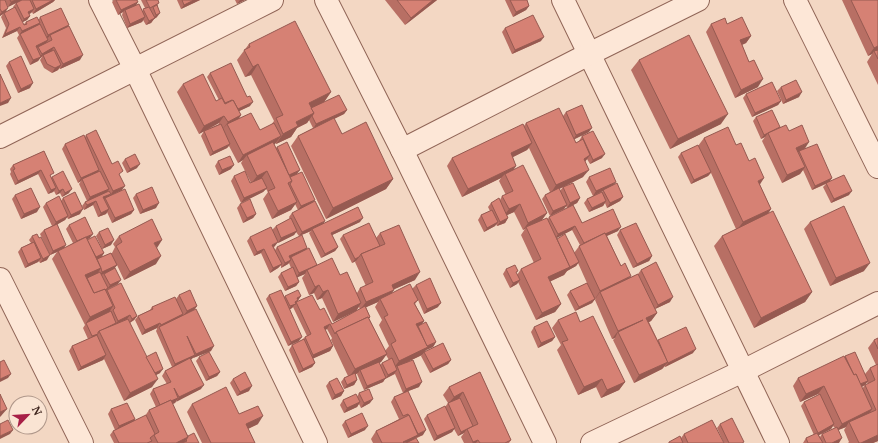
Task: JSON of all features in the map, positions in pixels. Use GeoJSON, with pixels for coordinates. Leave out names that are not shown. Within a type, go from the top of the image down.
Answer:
{"type":"FeatureCollection","features":[{"type":"Feature","properties":{"kind":"street"},"geometry":{"type":"LineString","coordinates":[[100,0],[135,69],[316,443]]}},
{"type":"Feature","properties":{"kind":"street"},"geometry":{"type":"LineString","coordinates":[[0,137],[272,0]]}},
{"type":"Feature","properties":{"kind":"street"},"geometry":{"type":"LineString","coordinates":[[326,0],[402,150],[545,443]]}},
{"type":"Feature","properties":{"kind":"street"},"geometry":{"type":"LineString","coordinates":[[563,0],[778,443]]}},
{"type":"Feature","properties":{"kind":"street"},"geometry":{"type":"LineString","coordinates":[[402,150],[698,0]]}},
{"type":"Feature","properties":{"kind":"street"},"geometry":{"type":"LineString","coordinates":[[795,0],[878,167]]}},
{"type":"Feature","properties":{"kind":"street"},"geometry":{"type":"LineString","coordinates":[[0,279],[82,443]]}},
{"type":"Feature","properties":{"kind":"street"},"geometry":{"type":"LineString","coordinates":[[592,443],[743,371],[878,303]]}},
{"type":"Feature","properties":{"kind":"building"},"geometry":{"type":"Polygon","coordinates":[[[0,0],[5,0],[8,8],[2,12],[0,9],[0,0]]]}},
{"type":"Feature","properties":{"kind":"building"},"geometry":{"type":"Polygon","coordinates":[[[22,0],[30,0],[34,9],[28,12],[30,16],[24,19],[16,3],[22,0]]]}},
{"type":"Feature","properties":{"kind":"building"},"geometry":{"type":"Polygon","coordinates":[[[32,0],[53,0],[36,9],[32,0]]]}},
{"type":"Feature","properties":{"kind":"building"},"geometry":{"type":"Polygon","coordinates":[[[116,0],[137,0],[138,2],[121,10],[116,0]]]}},
{"type":"Feature","properties":{"kind":"building"},"geometry":{"type":"Polygon","coordinates":[[[146,0],[158,0],[159,3],[150,8],[146,0]]]}},
{"type":"Feature","properties":{"kind":"building"},"geometry":{"type":"Polygon","coordinates":[[[182,0],[194,0],[184,5],[182,0]]]}},
{"type":"Feature","properties":{"kind":"building"},"geometry":{"type":"Polygon","coordinates":[[[397,0],[433,0],[411,18],[397,0]]]}},
{"type":"Feature","properties":{"kind":"building"},"geometry":{"type":"Polygon","coordinates":[[[510,0],[527,0],[529,6],[516,12],[510,0]]]}},
{"type":"Feature","properties":{"kind":"building"},"geometry":{"type":"Polygon","coordinates":[[[851,0],[878,0],[878,46],[874,48],[851,0]]]}},
{"type":"Feature","properties":{"kind":"building"},"geometry":{"type":"Polygon","coordinates":[[[139,4],[145,17],[130,24],[125,10],[139,4]]]}},
{"type":"Feature","properties":{"kind":"building"},"geometry":{"type":"Polygon","coordinates":[[[157,5],[160,13],[156,15],[153,7],[157,5]]]}},
{"type":"Feature","properties":{"kind":"building"},"geometry":{"type":"Polygon","coordinates":[[[15,7],[24,25],[27,24],[26,22],[37,17],[40,23],[22,31],[20,27],[5,34],[9,24],[4,13],[15,7]]]}},
{"type":"Feature","properties":{"kind":"building"},"geometry":{"type":"Polygon","coordinates":[[[149,7],[155,18],[149,21],[143,9],[149,7]]]}},
{"type":"Feature","properties":{"kind":"building"},"geometry":{"type":"Polygon","coordinates":[[[61,8],[69,25],[48,35],[40,17],[61,8]]]}},
{"type":"Feature","properties":{"kind":"building"},"geometry":{"type":"Polygon","coordinates":[[[533,15],[544,37],[515,50],[505,28],[533,15]]]}},
{"type":"Feature","properties":{"kind":"building"},"geometry":{"type":"Polygon","coordinates":[[[742,17],[751,36],[740,40],[749,62],[754,60],[763,79],[741,90],[711,24],[725,18],[727,24],[742,17]]]}},
{"type":"Feature","properties":{"kind":"building"},"geometry":{"type":"Polygon","coordinates":[[[295,21],[331,92],[309,103],[314,113],[296,122],[298,126],[283,134],[276,118],[283,115],[258,64],[253,67],[244,50],[250,47],[249,44],[295,21]]]}},
{"type":"Feature","properties":{"kind":"building"},"geometry":{"type":"Polygon","coordinates":[[[40,24],[48,40],[36,46],[41,57],[33,60],[20,34],[40,24]]]}},
{"type":"Feature","properties":{"kind":"building"},"geometry":{"type":"Polygon","coordinates":[[[69,26],[83,55],[63,64],[54,47],[42,54],[38,47],[52,40],[50,35],[69,26]]]}},
{"type":"Feature","properties":{"kind":"building"},"geometry":{"type":"Polygon","coordinates":[[[689,35],[728,114],[678,139],[639,60],[689,35]]]}},
{"type":"Feature","properties":{"kind":"building"},"geometry":{"type":"Polygon","coordinates":[[[54,50],[61,65],[55,68],[47,64],[43,55],[54,50]]]}},
{"type":"Feature","properties":{"kind":"building"},"geometry":{"type":"Polygon","coordinates":[[[878,50],[878,59],[874,51],[878,50]]]}},
{"type":"Feature","properties":{"kind":"building"},"geometry":{"type":"Polygon","coordinates":[[[21,56],[33,83],[21,89],[9,62],[21,56]]]}},
{"type":"Feature","properties":{"kind":"building"},"geometry":{"type":"Polygon","coordinates":[[[231,63],[247,97],[250,96],[253,102],[238,109],[233,100],[225,103],[210,73],[231,63]]]}},
{"type":"Feature","properties":{"kind":"building"},"geometry":{"type":"Polygon","coordinates":[[[0,74],[11,98],[0,103],[0,74]]]}},
{"type":"Feature","properties":{"kind":"building"},"geometry":{"type":"Polygon","coordinates":[[[203,74],[216,101],[222,98],[225,104],[233,100],[241,115],[228,122],[224,116],[204,126],[183,84],[203,74]]]}},
{"type":"Feature","properties":{"kind":"building"},"geometry":{"type":"Polygon","coordinates":[[[796,80],[802,92],[786,100],[781,87],[796,80]]]}},
{"type":"Feature","properties":{"kind":"building"},"geometry":{"type":"Polygon","coordinates":[[[772,82],[781,101],[755,113],[746,94],[772,82]]]}},
{"type":"Feature","properties":{"kind":"building"},"geometry":{"type":"Polygon","coordinates":[[[339,95],[347,110],[316,124],[312,116],[314,113],[311,108],[339,95]]]}},
{"type":"Feature","properties":{"kind":"building"},"geometry":{"type":"Polygon","coordinates":[[[582,105],[592,128],[576,135],[566,112],[582,105]]]}},
{"type":"Feature","properties":{"kind":"building"},"geometry":{"type":"Polygon","coordinates":[[[559,108],[576,143],[583,139],[590,155],[584,159],[589,170],[556,185],[526,123],[559,108]]]}},
{"type":"Feature","properties":{"kind":"building"},"geometry":{"type":"Polygon","coordinates":[[[772,110],[780,127],[764,135],[756,117],[772,110]]]}},
{"type":"Feature","properties":{"kind":"building"},"geometry":{"type":"Polygon","coordinates":[[[251,113],[260,130],[274,123],[281,136],[243,155],[227,124],[251,113]]]}},
{"type":"Feature","properties":{"kind":"building"},"geometry":{"type":"Polygon","coordinates":[[[334,118],[342,134],[366,122],[393,179],[333,208],[298,136],[334,118]]]}},
{"type":"Feature","properties":{"kind":"building"},"geometry":{"type":"Polygon","coordinates":[[[221,124],[230,144],[213,152],[204,131],[221,124]]]}},
{"type":"Feature","properties":{"kind":"building"},"geometry":{"type":"Polygon","coordinates":[[[523,124],[532,143],[511,153],[516,166],[468,189],[452,158],[523,124]]]}},
{"type":"Feature","properties":{"kind":"building"},"geometry":{"type":"Polygon","coordinates":[[[786,125],[789,131],[802,125],[809,142],[796,148],[805,167],[787,175],[768,133],[786,125]]]}},
{"type":"Feature","properties":{"kind":"building"},"geometry":{"type":"Polygon","coordinates":[[[728,127],[736,145],[741,143],[749,161],[755,158],[764,178],[758,181],[771,209],[743,222],[704,138],[728,127]]]}},
{"type":"Feature","properties":{"kind":"building"},"geometry":{"type":"Polygon","coordinates":[[[96,130],[112,164],[118,161],[123,171],[119,174],[125,186],[113,191],[86,135],[96,130]]]}},
{"type":"Feature","properties":{"kind":"building"},"geometry":{"type":"Polygon","coordinates":[[[593,131],[605,154],[593,160],[582,136],[593,131]]]}},
{"type":"Feature","properties":{"kind":"building"},"geometry":{"type":"Polygon","coordinates":[[[84,135],[99,170],[81,178],[65,144],[84,135]]]}},
{"type":"Feature","properties":{"kind":"building"},"geometry":{"type":"Polygon","coordinates":[[[273,142],[292,181],[288,183],[297,202],[278,211],[268,191],[275,188],[267,171],[257,176],[247,155],[273,142]]]}},
{"type":"Feature","properties":{"kind":"building"},"geometry":{"type":"Polygon","coordinates":[[[287,142],[300,170],[289,175],[277,147],[287,142]]]}},
{"type":"Feature","properties":{"kind":"building"},"geometry":{"type":"Polygon","coordinates":[[[817,144],[832,178],[815,186],[799,151],[817,144]]]}},
{"type":"Feature","properties":{"kind":"building"},"geometry":{"type":"Polygon","coordinates":[[[698,145],[711,172],[694,180],[681,153],[698,145]]]}},
{"type":"Feature","properties":{"kind":"building"},"geometry":{"type":"Polygon","coordinates":[[[44,151],[54,173],[50,175],[56,188],[51,190],[41,170],[18,181],[13,170],[15,169],[13,165],[44,151]]]}},
{"type":"Feature","properties":{"kind":"building"},"geometry":{"type":"Polygon","coordinates":[[[135,154],[140,164],[130,169],[125,159],[135,154]]]}},
{"type":"Feature","properties":{"kind":"building"},"geometry":{"type":"Polygon","coordinates":[[[230,156],[234,165],[222,170],[218,161],[230,156]]]}},
{"type":"Feature","properties":{"kind":"building"},"geometry":{"type":"Polygon","coordinates":[[[523,165],[547,213],[528,223],[520,204],[509,209],[502,196],[513,191],[505,174],[523,165]]]}},
{"type":"Feature","properties":{"kind":"building"},"geometry":{"type":"Polygon","coordinates":[[[610,168],[616,182],[596,191],[589,177],[610,168]]]}},
{"type":"Feature","properties":{"kind":"building"},"geometry":{"type":"Polygon","coordinates":[[[63,171],[72,189],[65,193],[63,189],[59,191],[52,177],[63,171]]]}},
{"type":"Feature","properties":{"kind":"building"},"geometry":{"type":"Polygon","coordinates":[[[100,171],[109,189],[90,197],[82,179],[100,171]]]}},
{"type":"Feature","properties":{"kind":"building"},"geometry":{"type":"Polygon","coordinates":[[[245,171],[250,183],[262,178],[267,188],[244,198],[234,176],[245,171]]]}},
{"type":"Feature","properties":{"kind":"building"},"geometry":{"type":"Polygon","coordinates":[[[302,172],[315,200],[301,206],[290,184],[292,181],[290,177],[302,172]]]}},
{"type":"Feature","properties":{"kind":"building"},"geometry":{"type":"Polygon","coordinates":[[[844,175],[852,191],[834,199],[826,183],[844,175]]]}},
{"type":"Feature","properties":{"kind":"building"},"geometry":{"type":"Polygon","coordinates":[[[573,183],[580,198],[570,203],[563,187],[573,183]]]}},
{"type":"Feature","properties":{"kind":"building"},"geometry":{"type":"Polygon","coordinates":[[[617,183],[623,197],[610,203],[603,190],[617,183]]]}},
{"type":"Feature","properties":{"kind":"building"},"geometry":{"type":"Polygon","coordinates":[[[152,187],[159,203],[143,210],[136,194],[152,187]]]}},
{"type":"Feature","properties":{"kind":"building"},"geometry":{"type":"Polygon","coordinates":[[[31,188],[40,207],[24,214],[15,195],[31,188]]]}},
{"type":"Feature","properties":{"kind":"building"},"geometry":{"type":"Polygon","coordinates":[[[559,188],[567,205],[553,211],[545,195],[559,188]]]}},
{"type":"Feature","properties":{"kind":"building"},"geometry":{"type":"Polygon","coordinates":[[[125,189],[134,210],[115,218],[105,198],[125,189]]]}},
{"type":"Feature","properties":{"kind":"building"},"geometry":{"type":"Polygon","coordinates":[[[109,191],[111,194],[103,197],[109,209],[101,213],[96,201],[87,205],[85,202],[109,191]]]}},
{"type":"Feature","properties":{"kind":"building"},"geometry":{"type":"Polygon","coordinates":[[[75,192],[83,209],[71,215],[63,198],[75,192]]]}},
{"type":"Feature","properties":{"kind":"building"},"geometry":{"type":"Polygon","coordinates":[[[602,192],[606,201],[592,208],[587,199],[602,192]]]}},
{"type":"Feature","properties":{"kind":"building"},"geometry":{"type":"Polygon","coordinates":[[[59,196],[68,216],[56,222],[46,203],[59,196]]]}},
{"type":"Feature","properties":{"kind":"building"},"geometry":{"type":"Polygon","coordinates":[[[499,198],[508,218],[500,222],[491,203],[499,198]]]}},
{"type":"Feature","properties":{"kind":"building"},"geometry":{"type":"Polygon","coordinates":[[[250,199],[256,214],[247,218],[240,204],[250,199]]]}},
{"type":"Feature","properties":{"kind":"building"},"geometry":{"type":"Polygon","coordinates":[[[315,201],[325,221],[302,232],[292,213],[315,201]]]}},
{"type":"Feature","properties":{"kind":"building"},"geometry":{"type":"Polygon","coordinates":[[[573,205],[582,223],[613,209],[621,227],[584,243],[575,226],[558,234],[549,217],[573,205]]]}},
{"type":"Feature","properties":{"kind":"building"},"geometry":{"type":"Polygon","coordinates":[[[844,206],[870,263],[836,278],[810,222],[844,206]]]}},
{"type":"Feature","properties":{"kind":"building"},"geometry":{"type":"Polygon","coordinates":[[[358,207],[363,218],[331,233],[338,247],[325,254],[312,229],[358,207]]]}},
{"type":"Feature","properties":{"kind":"building"},"geometry":{"type":"Polygon","coordinates":[[[492,210],[498,222],[487,228],[481,215],[492,210]]]}},
{"type":"Feature","properties":{"kind":"building"},"geometry":{"type":"Polygon","coordinates":[[[773,211],[812,292],[761,318],[722,236],[773,211]]]}},
{"type":"Feature","properties":{"kind":"building"},"geometry":{"type":"Polygon","coordinates":[[[85,217],[93,234],[77,241],[69,225],[85,217]]]}},
{"type":"Feature","properties":{"kind":"building"},"geometry":{"type":"Polygon","coordinates":[[[291,218],[297,231],[281,238],[276,226],[291,218]]]}},
{"type":"Feature","properties":{"kind":"building"},"geometry":{"type":"Polygon","coordinates":[[[547,218],[570,267],[548,277],[561,304],[542,313],[521,269],[541,259],[526,227],[547,218]]]}},
{"type":"Feature","properties":{"kind":"building"},"geometry":{"type":"Polygon","coordinates":[[[152,219],[162,240],[154,243],[161,256],[130,272],[116,246],[122,242],[119,236],[152,219]]]}},
{"type":"Feature","properties":{"kind":"building"},"geometry":{"type":"Polygon","coordinates":[[[369,223],[380,246],[361,254],[355,259],[343,235],[369,223]]]}},
{"type":"Feature","properties":{"kind":"building"},"geometry":{"type":"Polygon","coordinates":[[[636,223],[652,256],[637,264],[620,230],[636,223]]]}},
{"type":"Feature","properties":{"kind":"building"},"geometry":{"type":"Polygon","coordinates":[[[57,224],[66,245],[53,251],[44,230],[57,224]]]}},
{"type":"Feature","properties":{"kind":"building"},"geometry":{"type":"Polygon","coordinates":[[[399,225],[420,272],[392,285],[394,290],[366,302],[360,288],[373,282],[361,254],[385,244],[380,233],[399,225]]]}},
{"type":"Feature","properties":{"kind":"building"},"geometry":{"type":"Polygon","coordinates":[[[271,227],[278,242],[272,245],[282,264],[273,268],[264,249],[257,252],[250,237],[271,227]]]}},
{"type":"Feature","properties":{"kind":"building"},"geometry":{"type":"Polygon","coordinates":[[[108,228],[114,240],[105,245],[99,232],[108,228]]]}},
{"type":"Feature","properties":{"kind":"building"},"geometry":{"type":"Polygon","coordinates":[[[605,233],[621,266],[625,263],[631,276],[600,291],[579,246],[605,233]]]}},
{"type":"Feature","properties":{"kind":"building"},"geometry":{"type":"Polygon","coordinates":[[[37,234],[39,238],[41,237],[50,255],[43,259],[32,236],[37,234]]]}},
{"type":"Feature","properties":{"kind":"building"},"geometry":{"type":"Polygon","coordinates":[[[565,234],[579,262],[570,267],[557,239],[565,234]]]}},
{"type":"Feature","properties":{"kind":"building"},"geometry":{"type":"Polygon","coordinates":[[[302,235],[307,248],[289,256],[291,260],[285,263],[277,247],[302,235]]]}},
{"type":"Feature","properties":{"kind":"building"},"geometry":{"type":"Polygon","coordinates":[[[95,236],[104,253],[96,257],[87,240],[95,236]]]}},
{"type":"Feature","properties":{"kind":"building"},"geometry":{"type":"Polygon","coordinates":[[[86,237],[101,268],[85,275],[94,293],[105,289],[113,306],[90,317],[58,251],[86,237]]]}},
{"type":"Feature","properties":{"kind":"building"},"geometry":{"type":"Polygon","coordinates":[[[34,242],[41,258],[28,264],[21,248],[34,242]]]}},
{"type":"Feature","properties":{"kind":"building"},"geometry":{"type":"Polygon","coordinates":[[[309,248],[317,265],[299,273],[291,257],[309,248]]]}},
{"type":"Feature","properties":{"kind":"building"},"geometry":{"type":"Polygon","coordinates":[[[111,253],[117,265],[102,272],[97,259],[111,253]]]}},
{"type":"Feature","properties":{"kind":"building"},"geometry":{"type":"Polygon","coordinates":[[[332,258],[340,275],[347,272],[361,303],[338,314],[328,290],[323,292],[319,285],[315,287],[307,270],[332,258]]]}},
{"type":"Feature","properties":{"kind":"building"},"geometry":{"type":"Polygon","coordinates":[[[656,262],[673,297],[658,305],[641,270],[656,262]]]}},
{"type":"Feature","properties":{"kind":"building"},"geometry":{"type":"Polygon","coordinates":[[[515,265],[518,271],[516,272],[520,280],[513,283],[506,269],[515,265]]]}},
{"type":"Feature","properties":{"kind":"building"},"geometry":{"type":"Polygon","coordinates":[[[293,267],[299,282],[288,287],[281,273],[293,267]]]}},
{"type":"Feature","properties":{"kind":"building"},"geometry":{"type":"Polygon","coordinates":[[[115,268],[121,280],[110,285],[104,274],[115,268]]]}},
{"type":"Feature","properties":{"kind":"building"},"geometry":{"type":"Polygon","coordinates":[[[100,272],[108,288],[94,293],[87,278],[100,272]]]}},
{"type":"Feature","properties":{"kind":"building"},"geometry":{"type":"Polygon","coordinates":[[[638,274],[657,313],[646,318],[668,362],[639,375],[618,332],[643,320],[618,331],[600,292],[638,274]]]}},
{"type":"Feature","properties":{"kind":"building"},"geometry":{"type":"Polygon","coordinates":[[[430,278],[441,303],[427,309],[416,285],[430,278]]]}},
{"type":"Feature","properties":{"kind":"building"},"geometry":{"type":"Polygon","coordinates":[[[121,283],[137,316],[132,319],[130,315],[118,321],[113,310],[115,308],[107,290],[121,283]]]}},
{"type":"Feature","properties":{"kind":"building"},"geometry":{"type":"Polygon","coordinates":[[[587,283],[595,299],[579,307],[570,291],[587,283]]]}},
{"type":"Feature","properties":{"kind":"building"},"geometry":{"type":"Polygon","coordinates":[[[410,284],[418,300],[414,303],[424,321],[416,324],[428,347],[399,361],[391,344],[396,341],[384,317],[388,315],[380,299],[410,284]]]}},
{"type":"Feature","properties":{"kind":"building"},"geometry":{"type":"Polygon","coordinates":[[[190,290],[197,306],[187,311],[179,295],[190,290]]]}},
{"type":"Feature","properties":{"kind":"building"},"geometry":{"type":"Polygon","coordinates":[[[281,290],[302,337],[291,342],[269,295],[281,290]]]}},
{"type":"Feature","properties":{"kind":"building"},"geometry":{"type":"Polygon","coordinates":[[[298,290],[301,296],[297,298],[298,300],[295,302],[296,304],[290,306],[285,296],[298,290]]]}},
{"type":"Feature","properties":{"kind":"building"},"geometry":{"type":"Polygon","coordinates":[[[312,295],[320,310],[324,308],[332,324],[365,306],[370,317],[336,332],[335,334],[330,324],[324,327],[333,346],[313,355],[305,337],[311,334],[296,302],[312,295]]]}},
{"type":"Feature","properties":{"kind":"building"},"geometry":{"type":"Polygon","coordinates":[[[175,297],[183,314],[161,325],[160,323],[145,330],[138,316],[153,309],[152,307],[175,297]]]}},
{"type":"Feature","properties":{"kind":"building"},"geometry":{"type":"Polygon","coordinates":[[[196,309],[214,346],[196,354],[187,336],[195,355],[175,364],[159,327],[196,309]]]}},
{"type":"Feature","properties":{"kind":"building"},"geometry":{"type":"Polygon","coordinates":[[[111,311],[116,323],[92,336],[86,323],[111,311]]]}},
{"type":"Feature","properties":{"kind":"building"},"geometry":{"type":"Polygon","coordinates":[[[576,312],[580,322],[593,316],[625,382],[607,390],[602,379],[584,387],[562,342],[568,340],[558,320],[576,312]]]}},
{"type":"Feature","properties":{"kind":"building"},"geometry":{"type":"Polygon","coordinates":[[[368,317],[387,354],[355,369],[336,332],[368,317]]]}},
{"type":"Feature","properties":{"kind":"building"},"geometry":{"type":"Polygon","coordinates":[[[128,319],[158,379],[130,393],[99,331],[128,319]]]}},
{"type":"Feature","properties":{"kind":"building"},"geometry":{"type":"Polygon","coordinates":[[[547,321],[555,337],[541,343],[534,327],[547,321]]]}},
{"type":"Feature","properties":{"kind":"building"},"geometry":{"type":"Polygon","coordinates":[[[426,322],[436,342],[427,346],[418,326],[426,322]]]}},
{"type":"Feature","properties":{"kind":"building"},"geometry":{"type":"Polygon","coordinates":[[[686,327],[696,349],[668,363],[658,340],[686,327]]]}},
{"type":"Feature","properties":{"kind":"building"},"geometry":{"type":"Polygon","coordinates":[[[97,335],[106,355],[81,367],[72,346],[97,335]]]}},
{"type":"Feature","properties":{"kind":"building"},"geometry":{"type":"Polygon","coordinates":[[[878,338],[878,349],[874,340],[878,338]]]}},
{"type":"Feature","properties":{"kind":"building"},"geometry":{"type":"Polygon","coordinates":[[[304,339],[315,363],[303,369],[292,345],[304,339]]]}},
{"type":"Feature","properties":{"kind":"building"},"geometry":{"type":"Polygon","coordinates":[[[443,343],[451,360],[433,369],[424,352],[443,343]]]}},
{"type":"Feature","properties":{"kind":"building"},"geometry":{"type":"Polygon","coordinates":[[[156,352],[163,369],[155,373],[146,357],[156,352]]]}},
{"type":"Feature","properties":{"kind":"building"},"geometry":{"type":"Polygon","coordinates":[[[209,352],[220,372],[209,377],[199,357],[209,352]]]}},
{"type":"Feature","properties":{"kind":"building"},"geometry":{"type":"Polygon","coordinates":[[[855,352],[868,381],[860,384],[845,356],[855,352]]]}},
{"type":"Feature","properties":{"kind":"building"},"geometry":{"type":"Polygon","coordinates":[[[844,356],[854,375],[856,374],[872,409],[842,424],[824,386],[806,394],[798,378],[844,356]]]}},
{"type":"Feature","properties":{"kind":"building"},"geometry":{"type":"Polygon","coordinates":[[[190,358],[204,385],[179,397],[174,388],[178,398],[160,405],[153,389],[171,382],[165,371],[190,358]]]}},
{"type":"Feature","properties":{"kind":"building"},"geometry":{"type":"Polygon","coordinates":[[[392,358],[397,370],[388,375],[382,363],[392,358]]]}},
{"type":"Feature","properties":{"kind":"building"},"geometry":{"type":"Polygon","coordinates":[[[4,360],[11,374],[0,379],[0,362],[4,360]]]}},
{"type":"Feature","properties":{"kind":"building"},"geometry":{"type":"Polygon","coordinates":[[[413,360],[422,382],[406,389],[397,366],[413,360]]]}},
{"type":"Feature","properties":{"kind":"building"},"geometry":{"type":"Polygon","coordinates":[[[379,362],[386,378],[367,386],[360,370],[379,362]]]}},
{"type":"Feature","properties":{"kind":"building"},"geometry":{"type":"Polygon","coordinates":[[[878,364],[878,435],[859,443],[849,422],[876,410],[865,385],[875,380],[870,368],[878,364]]]}},
{"type":"Feature","properties":{"kind":"building"},"geometry":{"type":"Polygon","coordinates":[[[245,372],[252,386],[240,392],[233,379],[245,372]]]}},
{"type":"Feature","properties":{"kind":"building"},"geometry":{"type":"Polygon","coordinates":[[[480,372],[511,440],[505,443],[480,443],[478,440],[473,442],[467,429],[478,424],[463,392],[454,397],[449,387],[480,372]]]}},
{"type":"Feature","properties":{"kind":"building"},"geometry":{"type":"Polygon","coordinates":[[[355,373],[357,380],[347,385],[344,378],[355,373]]]}},
{"type":"Feature","properties":{"kind":"building"},"geometry":{"type":"Polygon","coordinates":[[[337,378],[344,391],[335,395],[329,382],[337,378]]]}},
{"type":"Feature","properties":{"kind":"building"},"geometry":{"type":"Polygon","coordinates":[[[226,387],[239,414],[258,406],[263,416],[246,424],[255,443],[211,443],[192,404],[226,387]]]}},
{"type":"Feature","properties":{"kind":"building"},"geometry":{"type":"Polygon","coordinates":[[[369,389],[373,399],[364,403],[359,393],[369,389]]]}},
{"type":"Feature","properties":{"kind":"building"},"geometry":{"type":"Polygon","coordinates":[[[408,391],[426,430],[418,434],[409,415],[403,416],[394,397],[408,391]]]}},
{"type":"Feature","properties":{"kind":"building"},"geometry":{"type":"Polygon","coordinates":[[[0,394],[7,409],[0,412],[0,394]]]}},
{"type":"Feature","properties":{"kind":"building"},"geometry":{"type":"Polygon","coordinates":[[[356,394],[360,402],[347,408],[343,400],[356,394]]]}},
{"type":"Feature","properties":{"kind":"building"},"geometry":{"type":"Polygon","coordinates":[[[820,394],[834,424],[818,433],[804,402],[820,394]]]}},
{"type":"Feature","properties":{"kind":"building"},"geometry":{"type":"Polygon","coordinates":[[[460,398],[473,426],[461,432],[448,403],[460,398]]]}},
{"type":"Feature","properties":{"kind":"building"},"geometry":{"type":"Polygon","coordinates":[[[171,400],[188,437],[176,443],[158,443],[154,435],[159,432],[149,410],[171,400]]]}},
{"type":"Feature","properties":{"kind":"building"},"geometry":{"type":"Polygon","coordinates":[[[127,403],[135,419],[119,426],[111,409],[127,403]]]}},
{"type":"Feature","properties":{"kind":"building"},"geometry":{"type":"Polygon","coordinates":[[[445,406],[455,428],[437,436],[427,415],[445,406]]]}},
{"type":"Feature","properties":{"kind":"building"},"geometry":{"type":"Polygon","coordinates":[[[362,413],[368,426],[351,434],[345,421],[362,413]]]}},
{"type":"Feature","properties":{"kind":"building"},"geometry":{"type":"Polygon","coordinates":[[[146,415],[155,434],[150,438],[152,441],[147,443],[119,443],[113,431],[146,415]]]}},
{"type":"Feature","properties":{"kind":"building"},"geometry":{"type":"Polygon","coordinates":[[[409,415],[418,435],[403,442],[404,443],[382,443],[376,431],[409,415]]]}},
{"type":"Feature","properties":{"kind":"building"},"geometry":{"type":"Polygon","coordinates":[[[732,418],[744,442],[742,443],[729,443],[720,424],[732,418]]]}},
{"type":"Feature","properties":{"kind":"building"},"geometry":{"type":"Polygon","coordinates":[[[8,420],[8,432],[0,436],[0,424],[8,420]]]}},
{"type":"Feature","properties":{"kind":"building"},"geometry":{"type":"Polygon","coordinates":[[[712,420],[724,443],[688,443],[684,434],[712,420]]]}},
{"type":"Feature","properties":{"kind":"building"},"geometry":{"type":"Polygon","coordinates":[[[837,427],[842,438],[832,443],[826,443],[822,434],[837,427]]]}},
{"type":"Feature","properties":{"kind":"building"},"geometry":{"type":"Polygon","coordinates":[[[194,433],[199,443],[182,443],[187,441],[188,436],[194,433]]]}},
{"type":"Feature","properties":{"kind":"building"},"geometry":{"type":"Polygon","coordinates":[[[817,433],[823,443],[808,443],[806,438],[817,433]]]}},
{"type":"Feature","properties":{"kind":"building"},"geometry":{"type":"Polygon","coordinates":[[[680,436],[683,443],[669,443],[669,442],[680,436]]]}},
{"type":"Feature","properties":{"kind":"building"},"geometry":{"type":"Polygon","coordinates":[[[416,438],[419,443],[406,443],[416,438]]]}}]}
